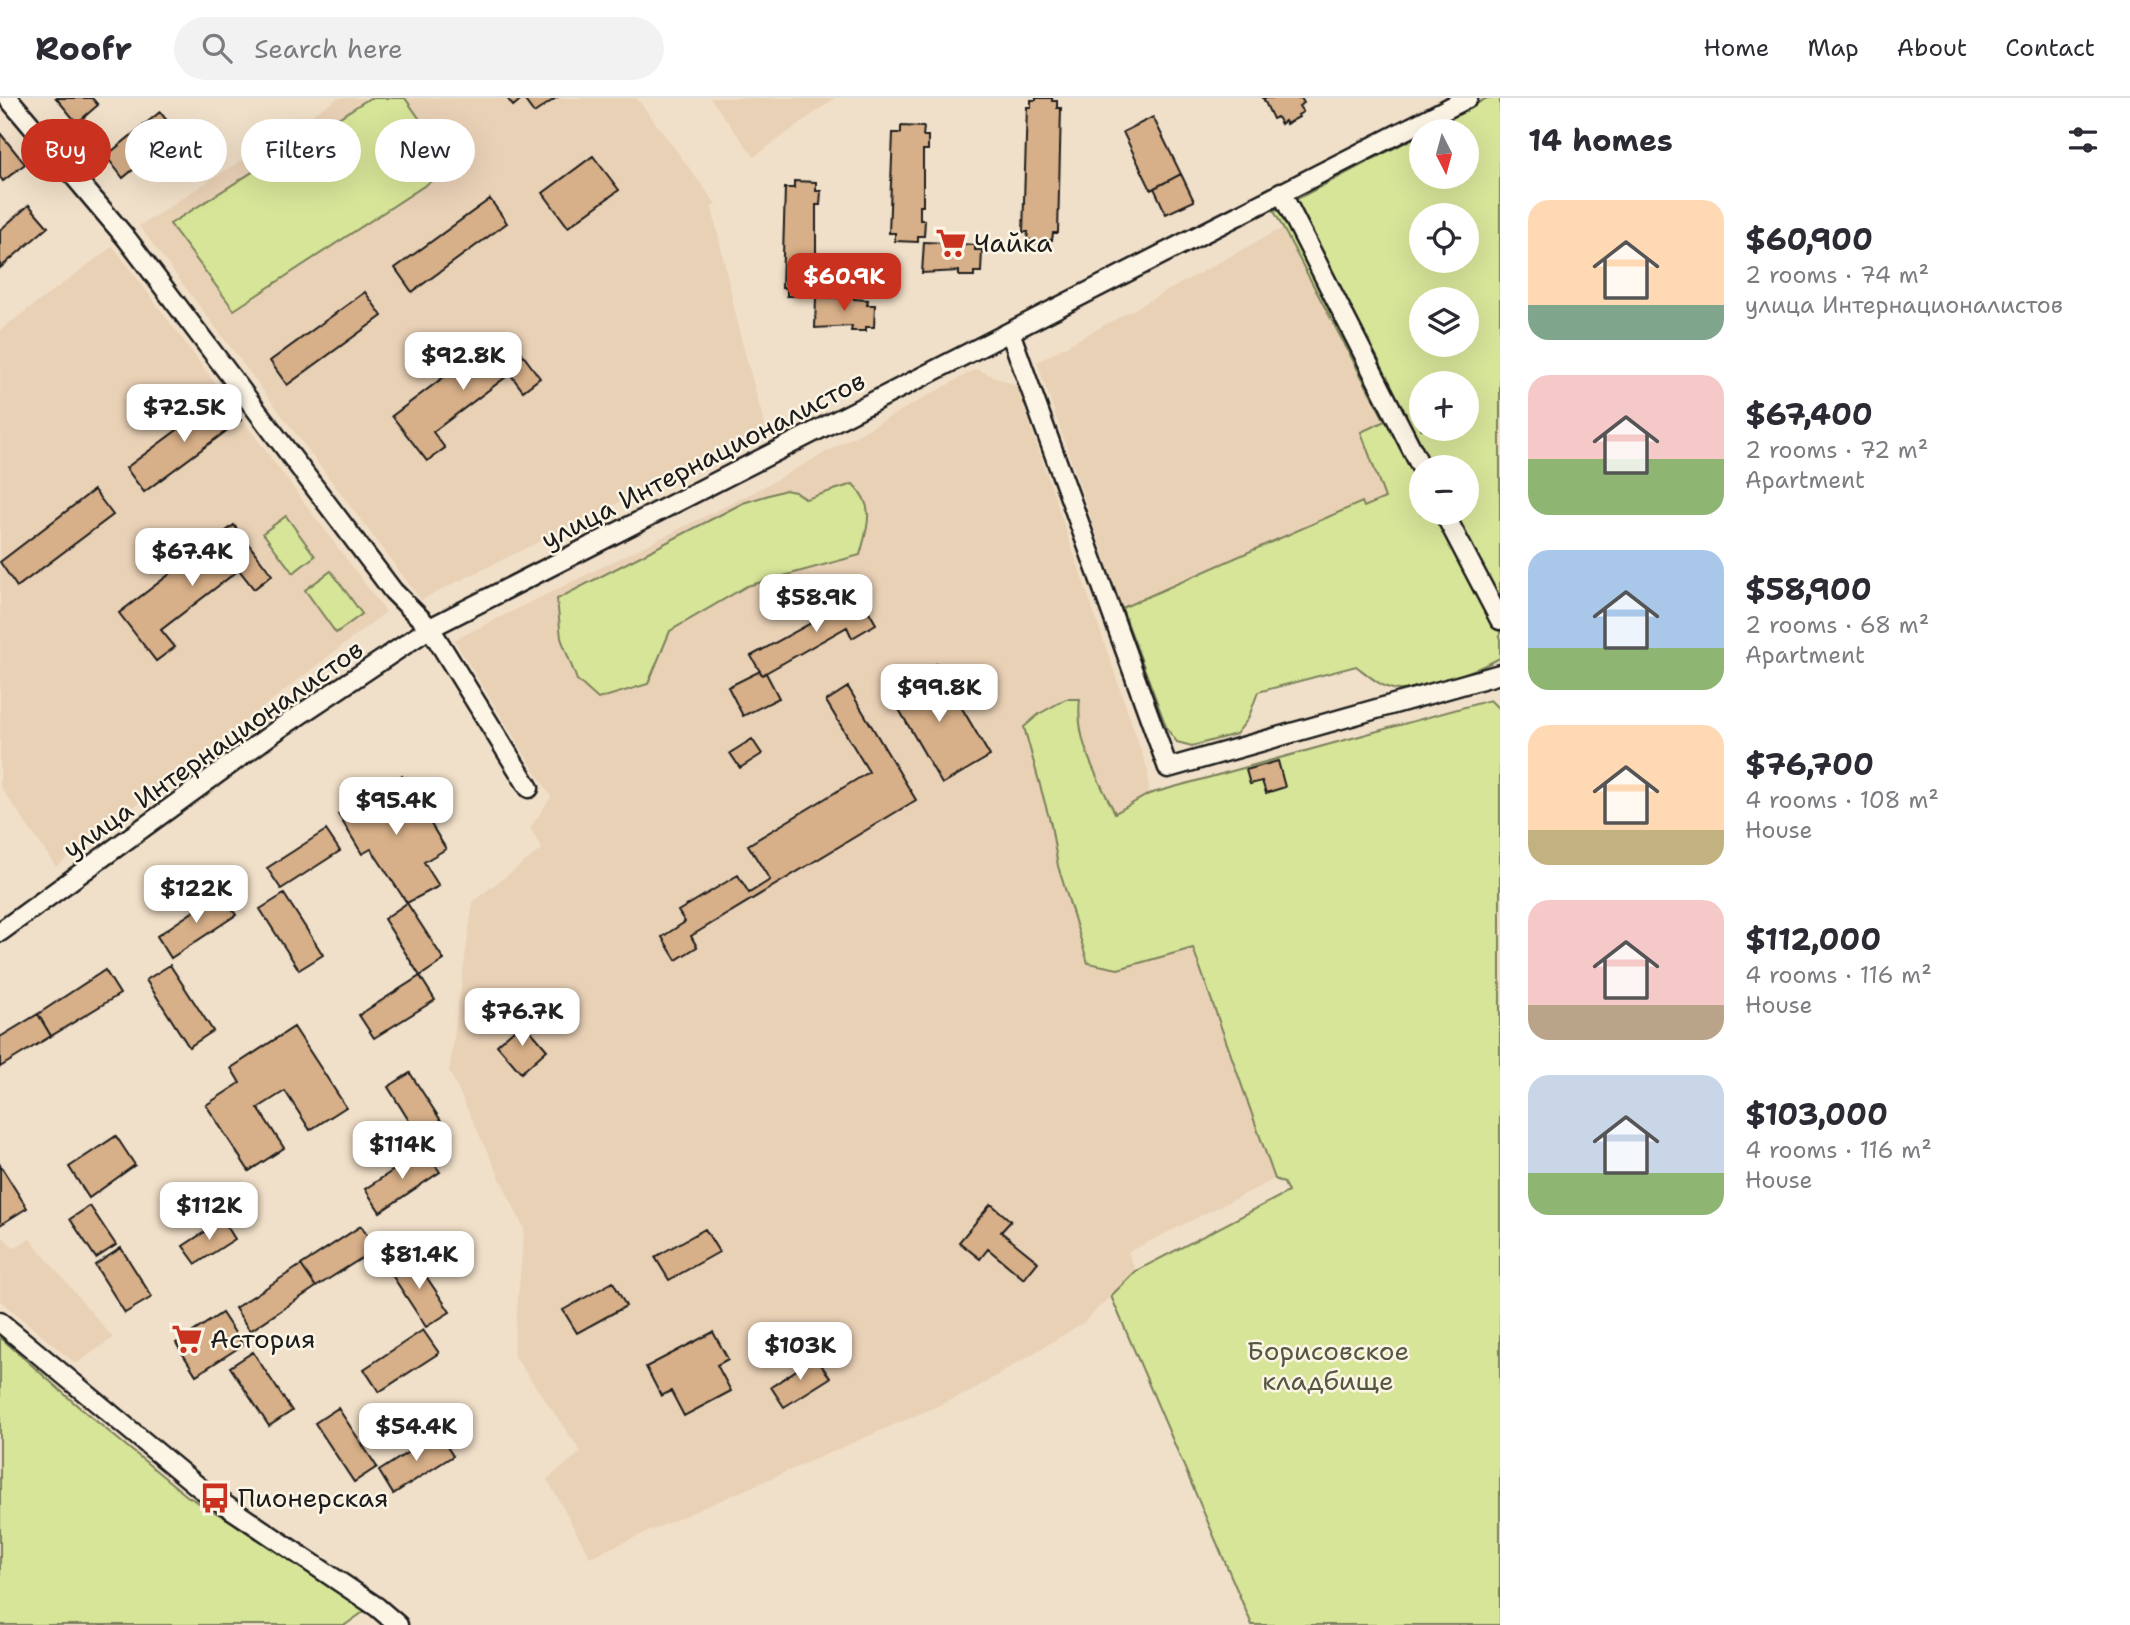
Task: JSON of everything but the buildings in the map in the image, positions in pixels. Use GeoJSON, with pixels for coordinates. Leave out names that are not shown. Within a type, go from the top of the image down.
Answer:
{"type":"FeatureCollection","features":[{"type":"Feature","properties":{"kind":"street"},"geometry":{"type":"LineString","coordinates":[[8,98],[127,239],[393,591],[430,628],[529,788]]}},
{"type":"Feature","properties":{"kind":"street","name":"улица Интернационалистов"},"geometry":{"type":"LineString","coordinates":[[0,932],[280,729],[430,628],[1468,98]]}},
{"type":"Feature","properties":{"kind":"street"},"geometry":{"type":"LineString","coordinates":[[1281,192],[1415,455]]}},
{"type":"Feature","properties":{"kind":"street"},"geometry":{"type":"LineString","coordinates":[[1010,332],[1168,768],[1500,674]]}},
{"type":"Feature","properties":{"kind":"street"},"geometry":{"type":"LineString","coordinates":[[1450,525],[1500,620]]}},
{"type":"Feature","properties":{"kind":"street"},"geometry":{"type":"LineString","coordinates":[[0,1322],[200,1488],[377,1607],[398,1625]]}},
{"type":"Feature","properties":{"kind":"shaded area"},"geometry":{"type":"Polygon","coordinates":[[[338,98],[637,98],[716,204],[712,207],[741,338],[766,430],[421,600],[139,226],[207,182],[227,182],[227,169],[241,160],[241,182],[361,182],[361,119],[305,119],[338,98]]]}},
{"type":"Feature","properties":{"kind":"shaded area"},"geometry":{"type":"Polygon","coordinates":[[[710,98],[835,98],[754,157],[710,98]]]}},
{"type":"Feature","properties":{"kind":"shaded area"},"geometry":{"type":"Polygon","coordinates":[[[1282,228],[1385,421],[1361,432],[1385,498],[1364,507],[1361,502],[1122,608],[1037,362],[1282,228]]]}},
{"type":"Feature","properties":{"kind":"shaded area"},"geometry":{"type":"Polygon","coordinates":[[[113,246],[386,612],[56,867],[0,786],[0,330],[113,246]]]}},
{"type":"Feature","properties":{"kind":"shaded area"},"geometry":{"type":"Polygon","coordinates":[[[976,369],[1017,386],[1148,771],[1149,794],[1163,862],[1275,1179],[1128,1252],[1136,1271],[1083,1323],[970,1392],[590,1557],[547,1479],[581,1452],[513,1354],[524,1229],[449,1071],[473,901],[542,849],[530,828],[551,797],[454,640],[752,493],[976,369]]]}},
{"type":"Feature","properties":{"kind":"shaded area"},"geometry":{"type":"Polygon","coordinates":[[[0,1234],[14,1248],[30,1239],[113,1338],[76,1364],[0,1301],[0,1234]]]}},
{"type":"Feature","properties":{"kind":"green space"},"geometry":{"type":"Polygon","coordinates":[[[370,98],[405,98],[420,119],[375,119],[375,182],[430,182],[234,310],[170,224],[241,179],[241,182],[361,182],[361,119],[337,119],[370,98]]]}},
{"type":"Feature","properties":{"kind":"green space"},"geometry":{"type":"Polygon","coordinates":[[[1487,98],[1500,98],[1500,658],[1450,678],[1409,689],[1399,690],[1382,685],[1356,666],[1258,692],[1248,719],[1236,734],[1192,746],[1177,742],[1167,729],[1122,608],[1362,502],[1364,507],[1385,498],[1361,432],[1385,421],[1274,211],[1409,140],[1409,189],[1479,189],[1479,119],[1448,119],[1487,98]]]}},
{"type":"Feature","properties":{"kind":"green space"},"geometry":{"type":"Polygon","coordinates":[[[853,484],[865,501],[868,517],[860,555],[747,586],[670,631],[648,684],[598,699],[577,680],[561,638],[557,599],[743,503],[785,490],[795,492],[806,499],[853,484]]]}},
{"type":"Feature","properties":{"kind":"green space"},"geometry":{"type":"Polygon","coordinates":[[[286,516],[315,556],[293,573],[263,533],[286,516]]]}},
{"type":"Feature","properties":{"kind":"green space"},"geometry":{"type":"Polygon","coordinates":[[[331,571],[362,614],[336,633],[305,590],[331,571]]]}},
{"type":"Feature","properties":{"kind":"green space","name":"Борисовское кладбище"},"geometry":{"type":"Polygon","coordinates":[[[1066,699],[1080,699],[1079,714],[1084,744],[1115,813],[1149,794],[1490,700],[1500,710],[1500,1625],[1252,1625],[1111,1296],[1136,1271],[1288,1192],[1284,1183],[1275,1179],[1193,948],[1118,969],[1088,963],[1058,866],[1051,825],[1024,727],[1039,714],[1066,699]]]}},
{"type":"Feature","properties":{"kind":"green space"},"geometry":{"type":"Polygon","coordinates":[[[0,1337],[79,1407],[187,1496],[286,1553],[369,1608],[345,1625],[0,1625],[0,1337]]]}},
{"type":"Feature","properties":{"kind":"place","name":"Чайка"},"geometry":{"type":"Point","coordinates":[951,243]}},
{"type":"Feature","properties":{"kind":"place","name":"Астория"},"geometry":{"type":"Point","coordinates":[187,1339]}},
{"type":"Feature","properties":{"kind":"place","name":"Пионерская"},"geometry":{"type":"Point","coordinates":[215,1498]}}]}
